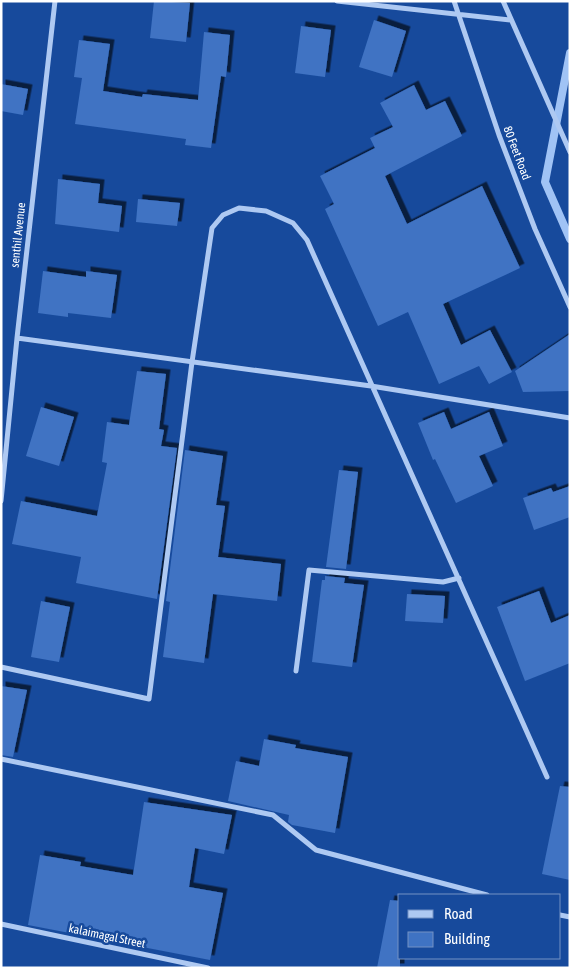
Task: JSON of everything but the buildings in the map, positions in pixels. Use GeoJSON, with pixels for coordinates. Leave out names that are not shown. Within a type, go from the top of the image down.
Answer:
{"type":"FeatureCollection","features":[{"type":"Feature","properties":{"kind":"street","name":"senthil Avenue"},"geometry":{"type":"LineString","coordinates":[[1,501],[17,338],[55,1]]}},
{"type":"Feature","properties":{"kind":"street"},"geometry":{"type":"LineString","coordinates":[[337,1],[511,20]]}},
{"type":"Feature","properties":{"kind":"street","name":"80 Feet Road"},"geometry":{"type":"LineString","coordinates":[[454,1],[460,14],[499,135],[535,229],[570,307]]}},
{"type":"Feature","properties":{"kind":"street"},"geometry":{"type":"LineString","coordinates":[[503,1],[570,152]]}},
{"type":"Feature","properties":{"kind":"street"},"geometry":{"type":"LineString","coordinates":[[1,666],[149,699],[192,362],[212,228],[223,215],[239,208],[266,211],[293,223],[306,240],[547,777]]}},
{"type":"Feature","properties":{"kind":"street"},"geometry":{"type":"LineString","coordinates":[[17,338],[372,386],[570,418]]}},
{"type":"Feature","properties":{"kind":"street"},"geometry":{"type":"LineString","coordinates":[[296,671],[309,570],[443,582],[458,578]]}},
{"type":"Feature","properties":{"kind":"street"},"geometry":{"type":"LineString","coordinates":[[1,759],[273,815],[316,850],[483,894]]}},
{"type":"Feature","properties":{"kind":"street","name":"kalaimagal Street"},"geometry":{"type":"LineString","coordinates":[[1,924],[208,968]]}},
{"type":"Feature","properties":{"kind":"waterway"},"geometry":{"type":"LineString","coordinates":[[570,53],[545,182],[570,239]]}}]}
